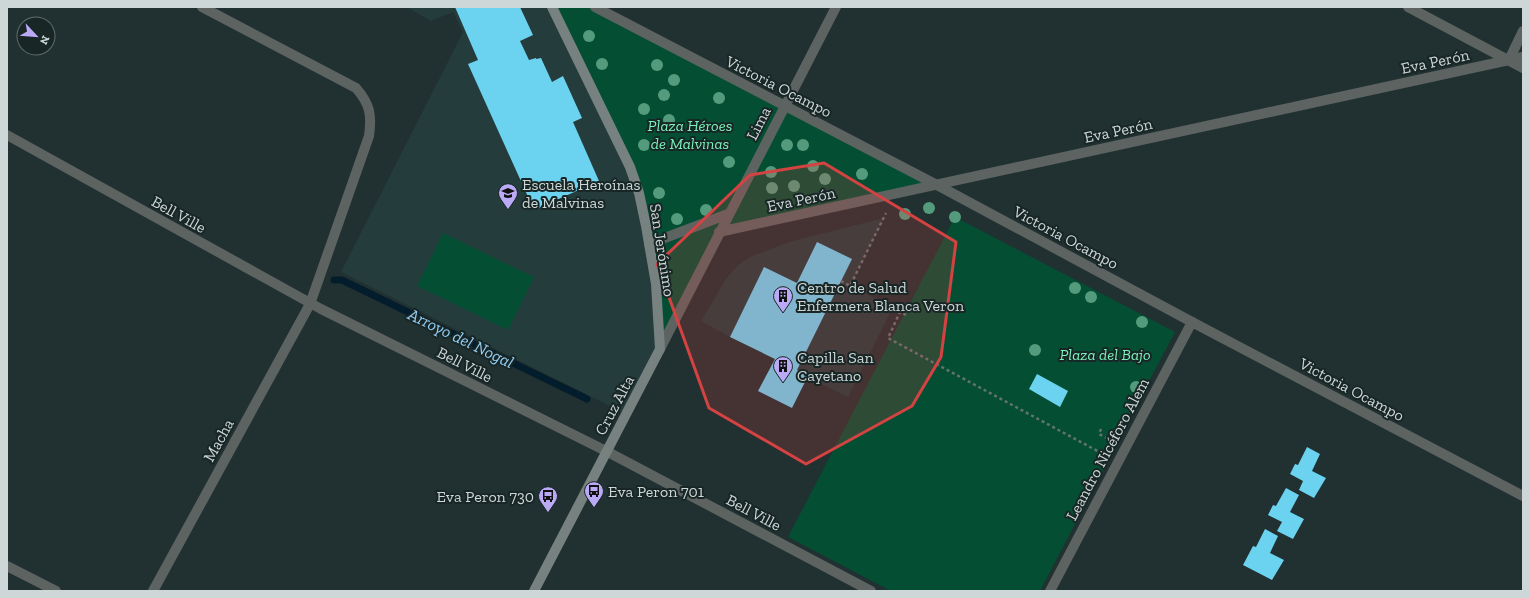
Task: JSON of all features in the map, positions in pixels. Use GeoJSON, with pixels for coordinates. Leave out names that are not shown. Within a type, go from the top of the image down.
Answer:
{"type":"FeatureCollection","features":[{"type":"Feature","properties":{"kind":"main road","name":"San Jerónimo"},"geometry":{"type":"LineString","coordinates":[[552,7],[630,167],[639,193],[656,284],[660,349]]}},
{"type":"Feature","properties":{"kind":"main road","name":"Cruz Alta"},"geometry":{"type":"LineString","coordinates":[[534,591],[660,349]]}},
{"type":"Feature","properties":{"kind":"street","name":"Macha"},"geometry":{"type":"LineString","coordinates":[[153,591],[310,304],[369,136],[372,121],[369,108],[363,96],[356,88],[202,7]]}},
{"type":"Feature","properties":{"kind":"street","name":"Victoria Ocampo"},"geometry":{"type":"LineString","coordinates":[[595,7],[937,185],[1192,322],[1523,496]]}},
{"type":"Feature","properties":{"kind":"street","name":"Lima"},"geometry":{"type":"LineString","coordinates":[[719,232],[836,7]]}},
{"type":"Feature","properties":{"kind":"street"},"geometry":{"type":"LineString","coordinates":[[1408,7],[1523,68]]}},
{"type":"Feature","properties":{"kind":"street"},"geometry":{"type":"LineString","coordinates":[[1509,60],[1523,31]]}},
{"type":"Feature","properties":{"kind":"street","name":"Eva Perón"},"geometry":{"type":"LineString","coordinates":[[719,232],[1523,58]]}},
{"type":"Feature","properties":{"kind":"street","name":"Bell Ville"},"geometry":{"type":"LineString","coordinates":[[7,136],[310,304],[606,451],[871,591]]}},
{"type":"Feature","properties":{"kind":"street"},"geometry":{"type":"LineString","coordinates":[[649,244],[728,214]]}},
{"type":"Feature","properties":{"kind":"street","name":"Cruz Alta"},"geometry":{"type":"LineString","coordinates":[[660,349],[719,232]]}},
{"type":"Feature","properties":{"kind":"street","name":"Leandro Nicéforo Alem"},"geometry":{"type":"LineString","coordinates":[[1050,591],[1192,322]]}},
{"type":"Feature","properties":{"kind":"street"},"geometry":{"type":"LineString","coordinates":[[7,566],[56,591]]}},
{"type":"Feature","properties":{"kind":"path"},"geometry":{"type":"LineString","coordinates":[[841,281],[850,286],[895,194]]}},
{"type":"Feature","properties":{"kind":"path"},"geometry":{"type":"LineString","coordinates":[[906,315],[900,312],[888,338],[1106,455]]}},
{"type":"Feature","properties":{"kind":"path"},"geometry":{"type":"LineString","coordinates":[[1101,429],[1098,434],[1113,442]]}},
{"type":"Feature","properties":{"kind":"highlighted area"},"geometry":{"type":"Polygon","coordinates":[[[824,163],[956,242],[941,357],[912,406],[806,464],[709,408],[657,264],[750,175],[824,163]]]}},
{"type":"Feature","properties":{"kind":"shaded area","name":"Escuela Heroínas de Malvinas"},"geometry":{"type":"Polygon","coordinates":[[[407,7],[552,7],[639,193],[660,349],[626,414],[341,272],[463,32],[453,12],[431,21],[407,7]]]}},
{"type":"Feature","properties":{"kind":"shaded area"},"geometry":{"type":"Polygon","coordinates":[[[884,218],[850,286],[893,307],[848,397],[701,321],[726,279],[737,266],[750,257],[789,242],[884,218]]]}},
{"type":"Feature","properties":{"kind":"green space","name":"Plaza Héroes de Malvinas"},"geometry":{"type":"Polygon","coordinates":[[[552,7],[595,7],[937,185],[719,232],[660,349],[639,193],[552,7]]]}},
{"type":"Feature","properties":{"kind":"green space","name":"Plaza del Bajo"},"geometry":{"type":"Polygon","coordinates":[[[955,217],[1175,332],[1040,591],[891,591],[788,537],[955,217]]]}},
{"type":"Feature","properties":{"kind":"green space"},"geometry":{"type":"Polygon","coordinates":[[[443,233],[534,277],[508,330],[417,286],[443,233]]]}},
{"type":"Feature","properties":{"kind":"building"},"geometry":{"type":"Polygon","coordinates":[[[455,7],[520,7],[533,35],[520,41],[529,60],[541,58],[552,82],[563,76],[582,118],[573,122],[599,181],[534,210],[468,64],[478,60],[455,7]]]}},
{"type":"Feature","properties":{"kind":"building","name":"Centro de Salud Enfermera Blanca Veron"},"geometry":{"type":"Polygon","coordinates":[[[817,242],[852,259],[797,370],[808,376],[792,408],[758,391],[775,359],[730,337],[764,267],[797,283],[817,242]]]}},
{"type":"Feature","properties":{"kind":"building"},"geometry":{"type":"Polygon","coordinates":[[[1037,374],[1068,391],[1060,407],[1029,389],[1037,374]]]}},
{"type":"Feature","properties":{"kind":"building"},"geometry":{"type":"Polygon","coordinates":[[[1307,447],[1320,454],[1312,471],[1326,478],[1314,498],[1299,490],[1303,481],[1290,474],[1295,464],[1298,465],[1307,447]]]}},
{"type":"Feature","properties":{"kind":"building"},"geometry":{"type":"Polygon","coordinates":[[[1286,488],[1299,495],[1290,512],[1304,519],[1293,539],[1277,531],[1282,522],[1268,515],[1273,505],[1276,506],[1286,488]]]}},
{"type":"Feature","properties":{"kind":"building"},"geometry":{"type":"Polygon","coordinates":[[[1265,529],[1278,536],[1270,553],[1284,560],[1272,580],[1243,565],[1253,546],[1256,547],[1265,529]]]}},
{"type":"Feature","properties":{"kind":"waterway","name":"Arroyo del Nogal"},"geometry":{"type":"LineString","coordinates":[[334,280],[342,280],[587,399]]}},
{"type":"Feature","properties":{"kind":"place","name":"Escuela Heroínas de Malvinas"},"geometry":{"type":"Point","coordinates":[508,210]}},
{"type":"Feature","properties":{"kind":"place","name":"Centro de Salud Enfermera Blanca Veron"},"geometry":{"type":"Point","coordinates":[783,313]}},
{"type":"Feature","properties":{"kind":"place","name":"Capilla San Cayetano"},"geometry":{"type":"Point","coordinates":[783,383]}},
{"type":"Feature","properties":{"kind":"place","name":"Eva Peron 701"},"geometry":{"type":"Point","coordinates":[594,508]}},
{"type":"Feature","properties":{"kind":"place","name":"Eva Peron 730"},"geometry":{"type":"Point","coordinates":[548,513]}}]}
